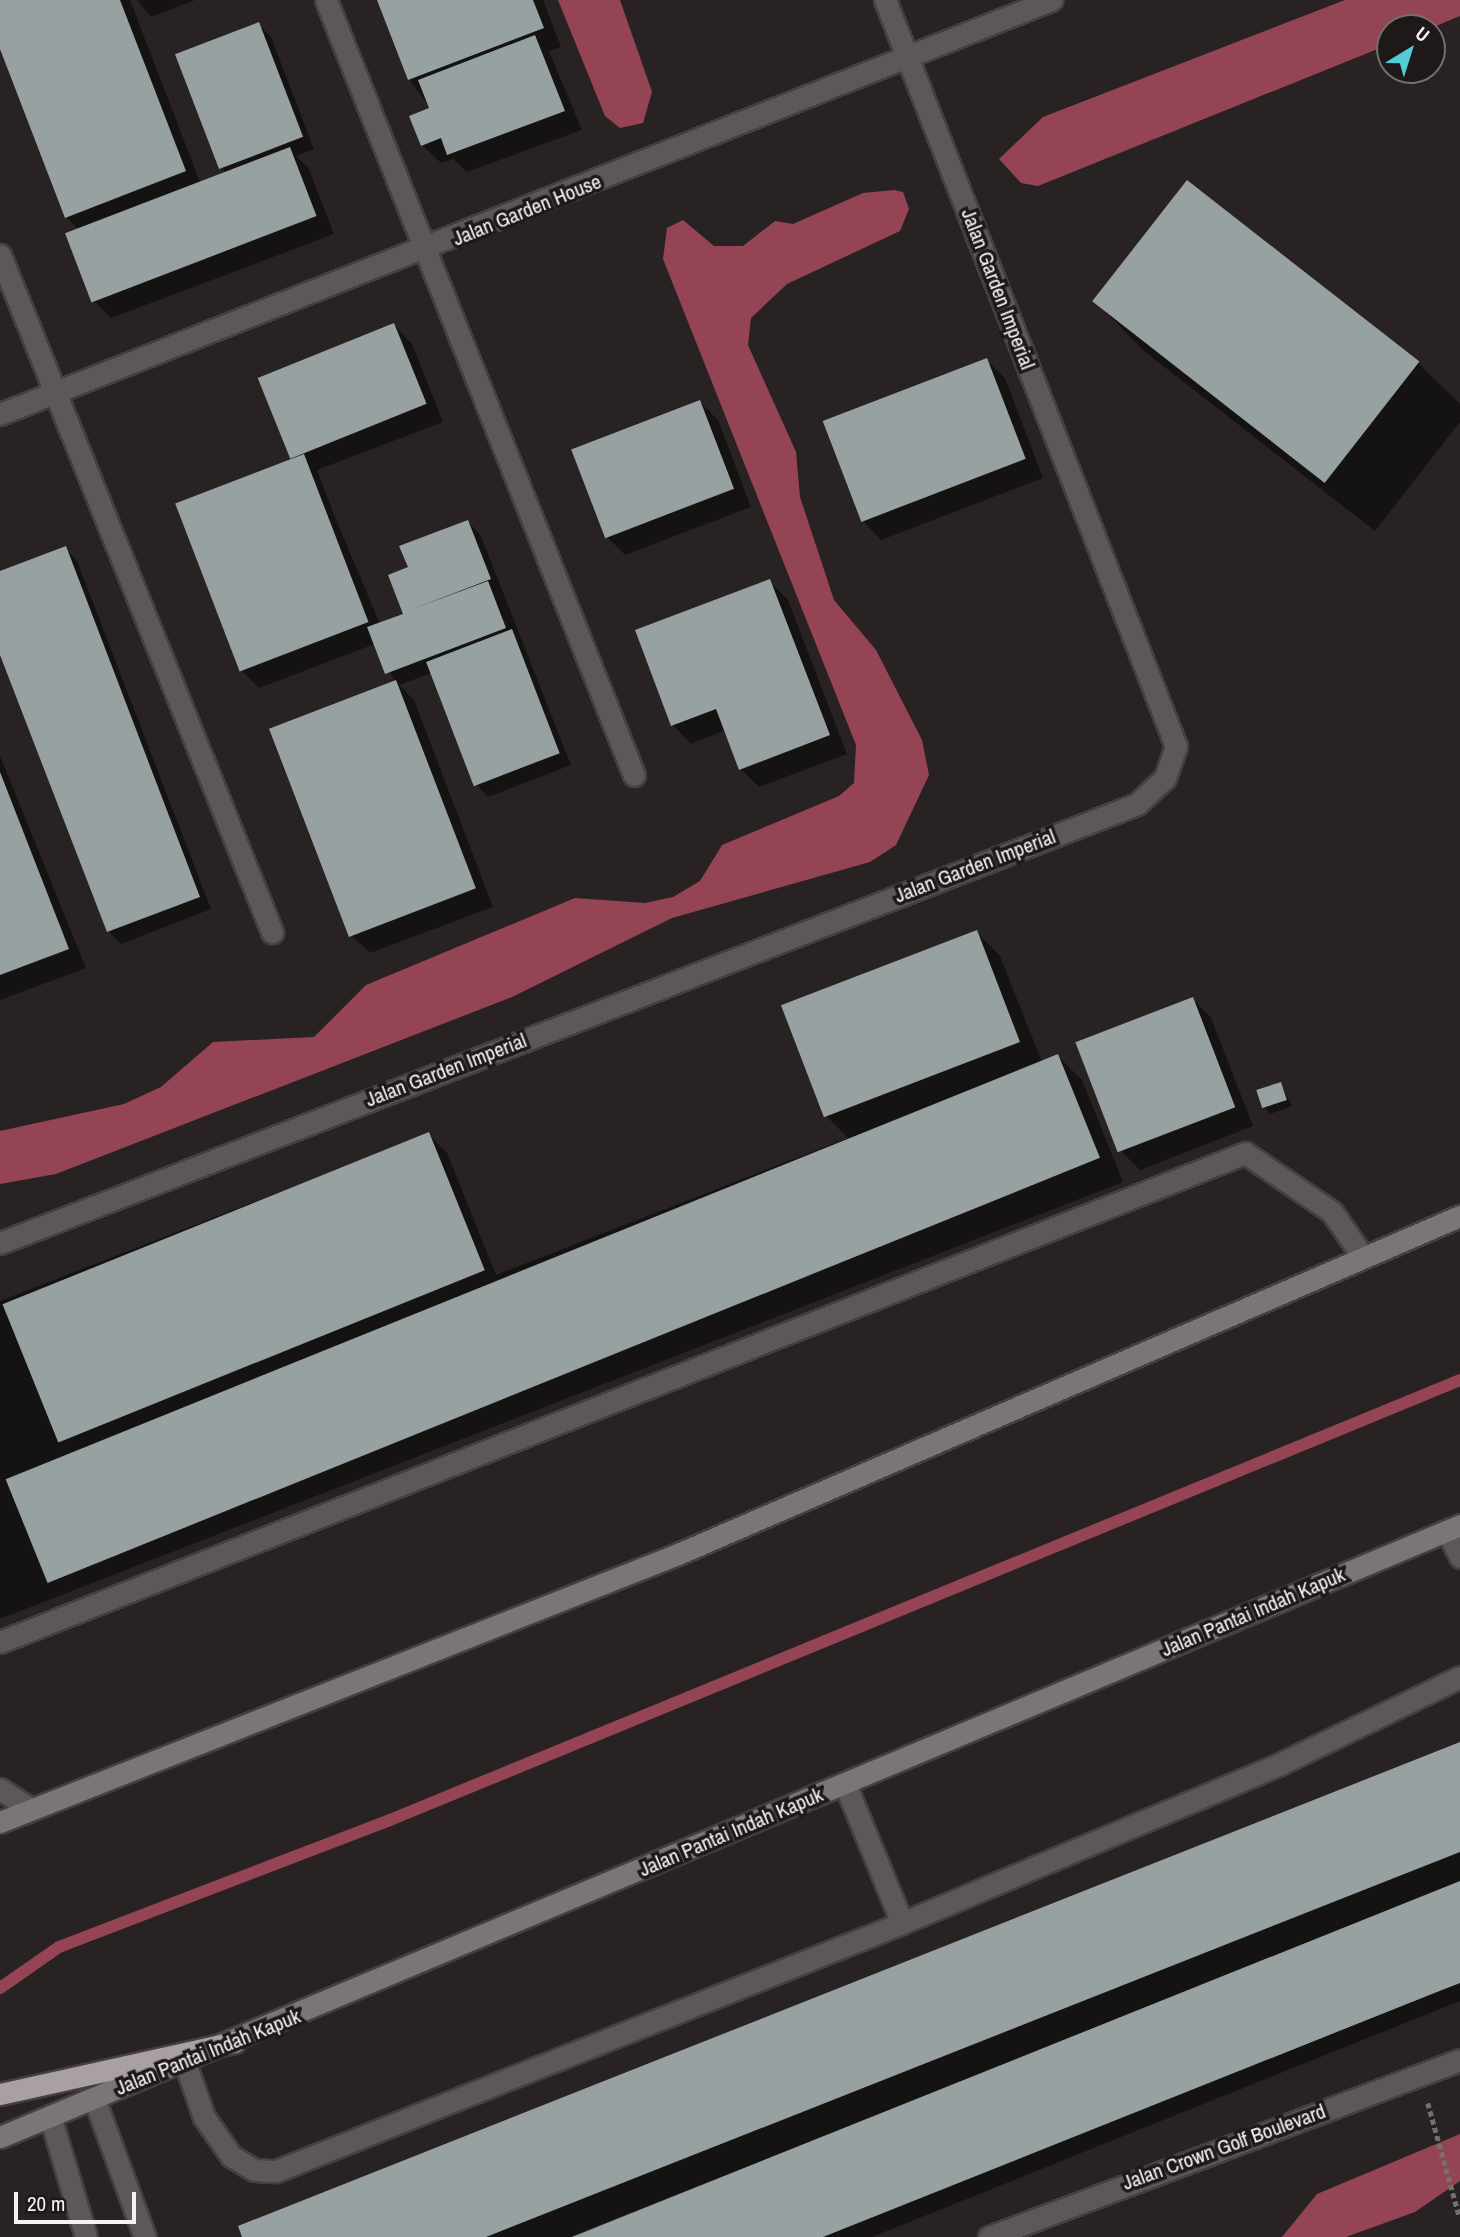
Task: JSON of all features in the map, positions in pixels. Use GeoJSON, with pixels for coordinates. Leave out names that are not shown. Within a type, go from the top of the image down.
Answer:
{"type":"FeatureCollection","features":[{"type":"Feature","properties":{"kind":"highway"},"geometry":{"type":"LineString","coordinates":[[5,2093],[234,2042]]}},
{"type":"Feature","properties":{"kind":"main road"},"geometry":{"type":"LineString","coordinates":[[0,1822],[677,1555],[1460,1216]]}},
{"type":"Feature","properties":{"kind":"main road","name":"Jalan Pantai Indah Kapuk"},"geometry":{"type":"LineString","coordinates":[[0,2137],[185,2063],[1453,1528]]}},
{"type":"Feature","properties":{"kind":"street"},"geometry":{"type":"LineString","coordinates":[[326,0],[634,775]]}},
{"type":"Feature","properties":{"kind":"street","name":"Jalan Garden Imperial"},"geometry":{"type":"LineString","coordinates":[[0,1243],[1137,804],[1165,778],[1176,746],[885,0]]}},
{"type":"Feature","properties":{"kind":"street","name":"Jalan Garden House"},"geometry":{"type":"LineString","coordinates":[[0,414],[424,251],[1051,0]]}},
{"type":"Feature","properties":{"kind":"street"},"geometry":{"type":"LineString","coordinates":[[0,255],[272,932]]}},
{"type":"Feature","properties":{"kind":"street"},"geometry":{"type":"LineString","coordinates":[[0,1642],[1245,1153],[1332,1212],[1363,1257]]}},
{"type":"Feature","properties":{"kind":"street"},"geometry":{"type":"LineString","coordinates":[[1453,1528],[1460,1557]]}},
{"type":"Feature","properties":{"kind":"street"},"geometry":{"type":"LineString","coordinates":[[185,2063],[204,2117],[232,2156],[254,2170],[276,2171],[902,1923],[1280,1764],[1460,1678]]}},
{"type":"Feature","properties":{"kind":"street"},"geometry":{"type":"LineString","coordinates":[[845,1784],[902,1923]]}},
{"type":"Feature","properties":{"kind":"street"},"geometry":{"type":"LineString","coordinates":[[0,1789],[31,1809]]}},
{"type":"Feature","properties":{"kind":"street","name":"Jalan Crown Golf Boulevard"},"geometry":{"type":"LineString","coordinates":[[989,2237],[1460,2060]]}},
{"type":"Feature","properties":{"kind":"street"},"geometry":{"type":"LineString","coordinates":[[94,2098],[145,2237]]}},
{"type":"Feature","properties":{"kind":"street"},"geometry":{"type":"LineString","coordinates":[[50,2116],[86,2237]]}},
{"type":"Feature","properties":{"kind":"path"},"geometry":{"type":"LineString","coordinates":[[1434,2123],[1460,2218]]}},
{"type":"Feature","properties":{"kind":"shaded area"},"geometry":{"type":"Polygon","coordinates":[[[558,0],[620,0],[652,92],[643,123],[620,128],[605,116],[558,0]]]}},
{"type":"Feature","properties":{"kind":"shaded area"},"geometry":{"type":"Polygon","coordinates":[[[1345,0],[1460,0],[1460,16],[1446,22],[1446,14],[1376,14],[1376,50],[1038,186],[1021,183],[999,159],[1043,117],[1345,0]]]}},
{"type":"Feature","properties":{"kind":"shaded area"},"geometry":{"type":"Polygon","coordinates":[[[894,190],[903,192],[909,209],[900,231],[787,284],[751,318],[748,345],[796,452],[800,497],[834,600],[876,650],[922,740],[929,775],[896,845],[870,862],[672,918],[512,997],[56,1174],[0,1184],[0,1131],[124,1104],[161,1087],[213,1042],[314,1037],[366,985],[575,898],[645,903],[673,897],[700,881],[722,845],[839,796],[854,783],[856,745],[663,259],[667,228],[683,220],[714,246],[743,246],[775,221],[793,224],[863,193],[894,190]]]}},
{"type":"Feature","properties":{"kind":"shaded area"},"geometry":{"type":"Polygon","coordinates":[[[1460,2134],[1460,2181],[1415,2212],[1346,2237],[1282,2237],[1317,2194],[1460,2134]]]}},
{"type":"Feature","properties":{"kind":"building"},"geometry":{"type":"Polygon","coordinates":[[[0,0],[120,0],[186,171],[65,218],[0,49],[0,0]]]}},
{"type":"Feature","properties":{"kind":"building"},"geometry":{"type":"Polygon","coordinates":[[[377,0],[533,0],[544,28],[408,80],[377,0]]]}},
{"type":"Feature","properties":{"kind":"building"},"geometry":{"type":"Polygon","coordinates":[[[259,22],[303,137],[219,169],[175,54],[259,22]]]}},
{"type":"Feature","properties":{"kind":"building"},"geometry":{"type":"Polygon","coordinates":[[[535,35],[565,111],[447,155],[441,138],[421,146],[409,116],[429,108],[418,80],[535,35]]]}},
{"type":"Feature","properties":{"kind":"building"},"geometry":{"type":"Polygon","coordinates":[[[290,147],[317,216],[92,302],[65,233],[290,147]]]}},
{"type":"Feature","properties":{"kind":"building"},"geometry":{"type":"Polygon","coordinates":[[[1187,180],[1419,362],[1325,483],[1092,301],[1187,180]]]}},
{"type":"Feature","properties":{"kind":"building"},"geometry":{"type":"Polygon","coordinates":[[[394,323],[427,404],[290,459],[258,378],[394,323]]]}},
{"type":"Feature","properties":{"kind":"building"},"geometry":{"type":"Polygon","coordinates":[[[987,358],[1026,459],[861,522],[823,421],[987,358]]]}},
{"type":"Feature","properties":{"kind":"building"},"geometry":{"type":"Polygon","coordinates":[[[700,400],[734,489],[605,538],[571,449],[700,400]]]}},
{"type":"Feature","properties":{"kind":"building"},"geometry":{"type":"Polygon","coordinates":[[[304,454],[369,622],[240,671],[175,503],[304,454]]]}},
{"type":"Feature","properties":{"kind":"building"},"geometry":{"type":"Polygon","coordinates":[[[468,520],[491,579],[410,610],[488,581],[506,628],[385,674],[367,627],[403,614],[388,575],[408,567],[399,546],[468,520]]]}},
{"type":"Feature","properties":{"kind":"building"},"geometry":{"type":"Polygon","coordinates":[[[66,546],[200,897],[107,932],[0,655],[0,571],[66,546]]]}},
{"type":"Feature","properties":{"kind":"building"},"geometry":{"type":"Polygon","coordinates":[[[770,579],[830,735],[739,770],[716,709],[671,726],[635,630],[770,579]]]}},
{"type":"Feature","properties":{"kind":"building"},"geometry":{"type":"Polygon","coordinates":[[[512,629],[560,753],[474,786],[426,662],[512,629]]]}},
{"type":"Feature","properties":{"kind":"building"},"geometry":{"type":"Polygon","coordinates":[[[396,680],[476,888],[349,937],[269,729],[396,680]]]}},
{"type":"Feature","properties":{"kind":"building"},"geometry":{"type":"Polygon","coordinates":[[[0,772],[69,949],[0,975],[0,772]]]}},
{"type":"Feature","properties":{"kind":"building"},"geometry":{"type":"Polygon","coordinates":[[[977,930],[1020,1042],[824,1117],[781,1005],[977,930]]]}},
{"type":"Feature","properties":{"kind":"building"},"geometry":{"type":"Polygon","coordinates":[[[1193,997],[1235,1107],[1118,1152],[1075,1042],[1193,997]]]}},
{"type":"Feature","properties":{"kind":"building"},"geometry":{"type":"Polygon","coordinates":[[[1058,1054],[1100,1158],[48,1583],[6,1479],[1058,1054]]]}},
{"type":"Feature","properties":{"kind":"building"},"geometry":{"type":"Polygon","coordinates":[[[1281,1082],[1287,1100],[1262,1108],[1256,1090],[1281,1082]]]}},
{"type":"Feature","properties":{"kind":"building"},"geometry":{"type":"Polygon","coordinates":[[[429,1132],[485,1270],[58,1442],[2,1304],[429,1132]]]}},
{"type":"Feature","properties":{"kind":"building"},"geometry":{"type":"Polygon","coordinates":[[[1460,1742],[1460,1852],[486,2237],[242,2237],[238,2226],[1460,1742]]]}},
{"type":"Feature","properties":{"kind":"building"},"geometry":{"type":"Polygon","coordinates":[[[1460,1881],[1460,1983],[823,2237],[572,2237],[1460,1881]]]}},
{"type":"Feature","properties":{"kind":"waterway"},"geometry":{"type":"LineString","coordinates":[[0,1988],[59,1947],[390,1820],[1460,1380]]}}]}
